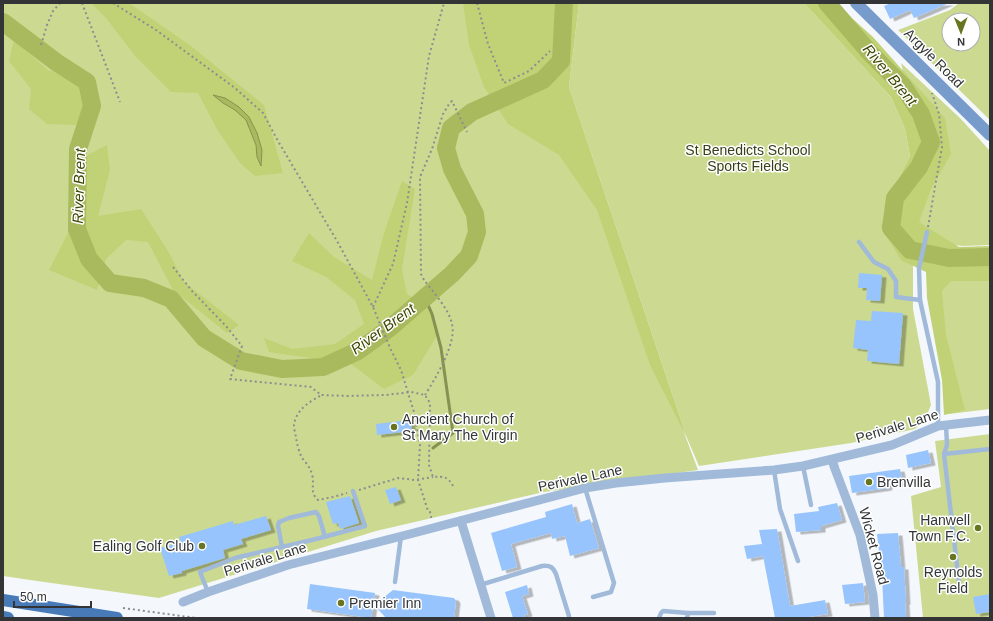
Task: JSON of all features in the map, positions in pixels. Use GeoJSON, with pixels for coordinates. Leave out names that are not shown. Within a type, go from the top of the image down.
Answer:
{"type":"FeatureCollection","features":[{"type":"Feature","properties":{"kind":"highway"},"geometry":{"type":"LineString","coordinates":[[3,600],[117,618]]}},
{"type":"Feature","properties":{"kind":"highway"},"geometry":{"type":"LineString","coordinates":[[3,617],[8,618]]}},
{"type":"Feature","properties":{"kind":"main road","name":"Argyle Road"},"geometry":{"type":"LineString","coordinates":[[856,3],[990,135]]}},
{"type":"Feature","properties":{"kind":"street","name":"Perivale Lane"},"geometry":{"type":"LineString","coordinates":[[183,602],[288,564],[462,521],[585,488],[644,480],[774,470],[803,466],[892,445],[942,426],[990,420]]}},
{"type":"Feature","properties":{"kind":"street","name":"Wicket Road"},"geometry":{"type":"LineString","coordinates":[[832,460],[860,535],[873,595],[875,618]]}},
{"type":"Feature","properties":{"kind":"street"},"geometry":{"type":"LineString","coordinates":[[462,521],[491,618]]}},
{"type":"Feature","properties":{"kind":"lane"},"geometry":{"type":"LineString","coordinates":[[927,232],[919,268],[920,300],[938,382],[942,426],[947,445],[944,454],[960,591]]}},
{"type":"Feature","properties":{"kind":"lane"},"geometry":{"type":"LineString","coordinates":[[859,242],[874,262],[888,269],[896,281],[896,297],[920,300]]}},
{"type":"Feature","properties":{"kind":"lane"},"geometry":{"type":"LineString","coordinates":[[944,454],[990,449]]}},
{"type":"Feature","properties":{"kind":"lane"},"geometry":{"type":"LineString","coordinates":[[803,466],[811,505]]}},
{"type":"Feature","properties":{"kind":"lane"},"geometry":{"type":"LineString","coordinates":[[774,470],[780,509],[798,561]]}},
{"type":"Feature","properties":{"kind":"lane"},"geometry":{"type":"LineString","coordinates":[[585,488],[614,583],[611,592],[593,597]]}},
{"type":"Feature","properties":{"kind":"lane"},"geometry":{"type":"LineString","coordinates":[[208,592],[200,572],[235,558],[365,526],[354,491]]}},
{"type":"Feature","properties":{"kind":"lane"},"geometry":{"type":"LineString","coordinates":[[282,547],[278,522],[289,518],[316,512],[320,516],[325,537]]}},
{"type":"Feature","properties":{"kind":"lane"},"geometry":{"type":"LineString","coordinates":[[395,582],[401,536]]}},
{"type":"Feature","properties":{"kind":"lane"},"geometry":{"type":"LineString","coordinates":[[480,585],[542,566],[548,566],[553,568],[556,574],[569,616]]}},
{"type":"Feature","properties":{"kind":"lane"},"geometry":{"type":"LineString","coordinates":[[659,618],[661,612],[663,611],[688,615],[714,613]]}},
{"type":"Feature","properties":{"kind":"path"},"geometry":{"type":"LineString","coordinates":[[41,45],[53,11],[60,3]]}},
{"type":"Feature","properties":{"kind":"path"},"geometry":{"type":"LineString","coordinates":[[82,3],[120,102]]}},
{"type":"Feature","properties":{"kind":"path"},"geometry":{"type":"LineString","coordinates":[[113,3],[156,30],[235,88],[263,113],[374,307],[391,350],[401,370],[414,412],[420,445],[418,480],[428,511],[430,512],[431,517],[436,518]]}},
{"type":"Feature","properties":{"kind":"path"},"geometry":{"type":"LineString","coordinates":[[374,307],[393,264],[407,203],[429,56],[444,3]]}},
{"type":"Feature","properties":{"kind":"path"},"geometry":{"type":"LineString","coordinates":[[477,3],[488,44],[504,83],[529,71],[550,51]]}},
{"type":"Feature","properties":{"kind":"path"},"geometry":{"type":"LineString","coordinates":[[927,232],[942,147],[939,114],[931,89]]}},
{"type":"Feature","properties":{"kind":"path"},"geometry":{"type":"LineString","coordinates":[[425,395],[434,381],[446,356],[452,338],[452,324],[447,311],[421,274],[420,177],[432,149],[443,114],[452,101],[467,132]]}},
{"type":"Feature","properties":{"kind":"path"},"geometry":{"type":"LineString","coordinates":[[172,267],[192,291],[226,326],[242,346],[230,379],[311,387],[321,395]]}},
{"type":"Feature","properties":{"kind":"path"},"geometry":{"type":"LineString","coordinates":[[433,477],[429,465],[430,403],[425,395],[408,392],[363,396],[321,395],[310,402],[298,413],[294,425],[297,443],[302,457],[310,468],[313,477],[314,496],[318,500],[398,478],[418,480],[442,476],[450,480],[454,486]]}},
{"type":"Feature","properties":{"kind":"green space"},"geometry":{"type":"Polygon","coordinates":[[[3,3],[473,3],[571,129],[698,470],[544,492],[376,531],[159,598],[3,576],[3,3]]]}},
{"type":"Feature","properties":{"kind":"green space","name":"St Benedicts School Sports Fields"},"geometry":{"type":"Polygon","coordinates":[[[579,3],[804,3],[891,97],[905,129],[910,156],[889,197],[913,265],[913,309],[931,405],[925,419],[915,429],[851,443],[699,466],[687,438],[569,87],[579,3]]]}},
{"type":"Feature","properties":{"kind":"green space"},"geometry":{"type":"Polygon","coordinates":[[[959,3],[990,3],[990,120],[898,30],[941,13],[941,52],[981,52],[981,12],[945,12],[959,3]]]}},
{"type":"Feature","properties":{"kind":"green space"},"geometry":{"type":"Polygon","coordinates":[[[901,63],[961,119],[990,151],[990,245],[962,246],[930,242],[910,231],[928,182],[901,63]]]}},
{"type":"Feature","properties":{"kind":"green space"},"geometry":{"type":"Polygon","coordinates":[[[926,268],[990,269],[990,409],[949,414],[926,268]]]}},
{"type":"Feature","properties":{"kind":"green space","name":"Reynolds Field"},"geometry":{"type":"Polygon","coordinates":[[[990,434],[990,618],[923,618],[911,496],[941,487],[935,441],[990,434]]]}},
{"type":"Feature","properties":{"kind":"shaded area"},"geometry":{"type":"Polygon","coordinates":[[[91,3],[129,3],[191,46],[264,105],[283,173],[255,176],[240,163],[218,131],[198,93],[171,92],[136,57],[106,18],[91,3]]]}},
{"type":"Feature","properties":{"kind":"shaded area"},"geometry":{"type":"Polygon","coordinates":[[[463,3],[579,3],[569,87],[687,438],[650,365],[597,210],[559,155],[508,124],[484,87],[469,45],[463,3]]]}},
{"type":"Feature","properties":{"kind":"shaded area"},"geometry":{"type":"Polygon","coordinates":[[[804,3],[835,3],[873,37],[945,118],[951,154],[931,189],[919,222],[959,247],[990,246],[990,281],[951,281],[942,291],[946,335],[965,410],[944,415],[942,380],[927,298],[926,272],[901,260],[881,227],[889,197],[910,156],[905,129],[891,97],[804,3]]]}},
{"type":"Feature","properties":{"kind":"shaded area"},"geometry":{"type":"Polygon","coordinates":[[[14,40],[49,71],[75,66],[101,101],[75,125],[47,124],[29,109],[31,89],[9,61],[14,40]]]}},
{"type":"Feature","properties":{"kind":"shaded area"},"geometry":{"type":"Polygon","coordinates":[[[213,95],[225,98],[239,107],[249,117],[257,133],[262,150],[261,166],[257,157],[256,145],[246,120],[235,110],[213,95]]]}},
{"type":"Feature","properties":{"kind":"shaded area"},"geometry":{"type":"Polygon","coordinates":[[[107,145],[110,170],[98,216],[141,209],[168,251],[184,282],[239,325],[227,333],[173,290],[148,242],[126,240],[106,259],[97,290],[49,270],[68,233],[70,164],[107,145]]]}},
{"type":"Feature","properties":{"kind":"shaded area"},"geometry":{"type":"Polygon","coordinates":[[[402,181],[415,189],[402,269],[407,294],[432,309],[438,334],[413,375],[384,389],[351,364],[269,352],[264,338],[292,349],[335,344],[364,324],[355,300],[326,277],[292,261],[309,233],[334,257],[372,280],[384,233],[402,181]]]}},
{"type":"Feature","properties":{"kind":"building"},"geometry":{"type":"Polygon","coordinates":[[[891,3],[949,3],[914,18],[910,10],[890,19],[884,6],[891,3]]]}},
{"type":"Feature","properties":{"kind":"building"},"geometry":{"type":"Polygon","coordinates":[[[859,273],[882,275],[880,301],[866,300],[867,288],[858,288],[859,273]]]}},
{"type":"Feature","properties":{"kind":"building"},"geometry":{"type":"Polygon","coordinates":[[[872,311],[903,313],[899,364],[867,361],[868,350],[853,348],[856,320],[871,321],[872,311]]]}},
{"type":"Feature","properties":{"kind":"building","name":"Ancient Church of St Mary The Virgin"},"geometry":{"type":"Polygon","coordinates":[[[410,420],[412,431],[377,435],[376,424],[410,420]]]}},
{"type":"Feature","properties":{"kind":"building"},"geometry":{"type":"Polygon","coordinates":[[[928,450],[931,463],[908,468],[906,455],[928,450]]]}},
{"type":"Feature","properties":{"kind":"building","name":"Brenvilla"},"geometry":{"type":"Polygon","coordinates":[[[900,469],[903,483],[887,486],[888,488],[852,493],[849,476],[900,469]]]}},
{"type":"Feature","properties":{"kind":"building"},"geometry":{"type":"Polygon","coordinates":[[[396,487],[401,500],[390,504],[385,490],[396,487]]]}},
{"type":"Feature","properties":{"kind":"building"},"geometry":{"type":"Polygon","coordinates":[[[350,496],[359,523],[340,529],[338,523],[333,524],[326,502],[350,496]]]}},
{"type":"Feature","properties":{"kind":"building"},"geometry":{"type":"Polygon","coordinates":[[[837,503],[842,520],[821,526],[821,530],[796,532],[794,514],[819,511],[818,507],[837,503]]]}},
{"type":"Feature","properties":{"kind":"building"},"geometry":{"type":"Polygon","coordinates":[[[572,504],[577,523],[590,519],[599,548],[570,556],[565,536],[552,539],[551,533],[511,544],[517,567],[502,571],[491,533],[546,517],[545,512],[572,504]]]}},
{"type":"Feature","properties":{"kind":"building","name":"Ealing Golf Club"},"geometry":{"type":"Polygon","coordinates":[[[266,516],[271,530],[241,539],[243,544],[223,550],[225,558],[169,576],[160,548],[181,542],[179,537],[233,521],[234,525],[266,516]]]}},
{"type":"Feature","properties":{"kind":"building"},"geometry":{"type":"Polygon","coordinates":[[[777,529],[790,606],[825,600],[828,614],[801,618],[775,618],[763,556],[747,559],[744,546],[762,544],[759,530],[777,529]]]}},
{"type":"Feature","properties":{"kind":"building"},"geometry":{"type":"Polygon","coordinates":[[[898,533],[901,567],[904,567],[906,618],[884,618],[882,577],[877,534],[898,533]]]}},
{"type":"Feature","properties":{"kind":"building"},"geometry":{"type":"Polygon","coordinates":[[[863,583],[865,602],[845,604],[842,585],[863,583]]]}},
{"type":"Feature","properties":{"kind":"building","name":"Premier Inn"},"geometry":{"type":"Polygon","coordinates":[[[310,584],[375,593],[371,618],[307,609],[310,584]]]}},
{"type":"Feature","properties":{"kind":"building"},"geometry":{"type":"Polygon","coordinates":[[[527,585],[529,594],[522,596],[528,614],[524,615],[525,618],[513,618],[505,592],[527,585]]]}},
{"type":"Feature","properties":{"kind":"building"},"geometry":{"type":"Polygon","coordinates":[[[393,590],[454,598],[456,601],[454,618],[386,618],[374,605],[393,590]]]}},
{"type":"Feature","properties":{"kind":"building"},"geometry":{"type":"Polygon","coordinates":[[[990,594],[990,612],[976,614],[973,597],[990,594]]]}},
{"type":"Feature","properties":{"kind":"waterway","name":"River Brent"},"geometry":{"type":"LineString","coordinates":[[3,22],[56,62],[87,82],[92,106],[78,149],[77,229],[89,259],[110,283],[144,288],[171,299],[204,338],[241,361],[282,369],[323,367],[358,351],[391,327],[452,274],[469,256],[477,232],[475,214],[452,169],[446,148],[451,128],[472,112],[543,80],[561,61],[564,3]]}},
{"type":"Feature","properties":{"kind":"waterway","name":"River Brent"},"geometry":{"type":"LineString","coordinates":[[827,3],[870,53],[903,86],[921,114],[931,142],[919,167],[895,198],[891,228],[910,250],[949,258],[990,257]]}},
{"type":"Feature","properties":{"kind":"waterway"},"geometry":{"type":"LineString","coordinates":[[425,298],[432,314],[441,348],[453,433],[433,448]]}},
{"type":"Feature","properties":{"kind":"place","name":"Ancient Church of St Mary The Virgin"},"geometry":{"type":"Point","coordinates":[394,427]}},
{"type":"Feature","properties":{"kind":"place","name":"Brenvilla"},"geometry":{"type":"Point","coordinates":[869,482]}},
{"type":"Feature","properties":{"kind":"place","name":"Hanwell Town F.C."},"geometry":{"type":"Point","coordinates":[978,528]}},
{"type":"Feature","properties":{"kind":"place","name":"Ealing Golf Club"},"geometry":{"type":"Point","coordinates":[202,546]}},
{"type":"Feature","properties":{"kind":"place","name":"Reynolds Field"},"geometry":{"type":"Point","coordinates":[953,557]}},
{"type":"Feature","properties":{"kind":"place","name":"Premier Inn"},"geometry":{"type":"Point","coordinates":[341,603]}}]}
